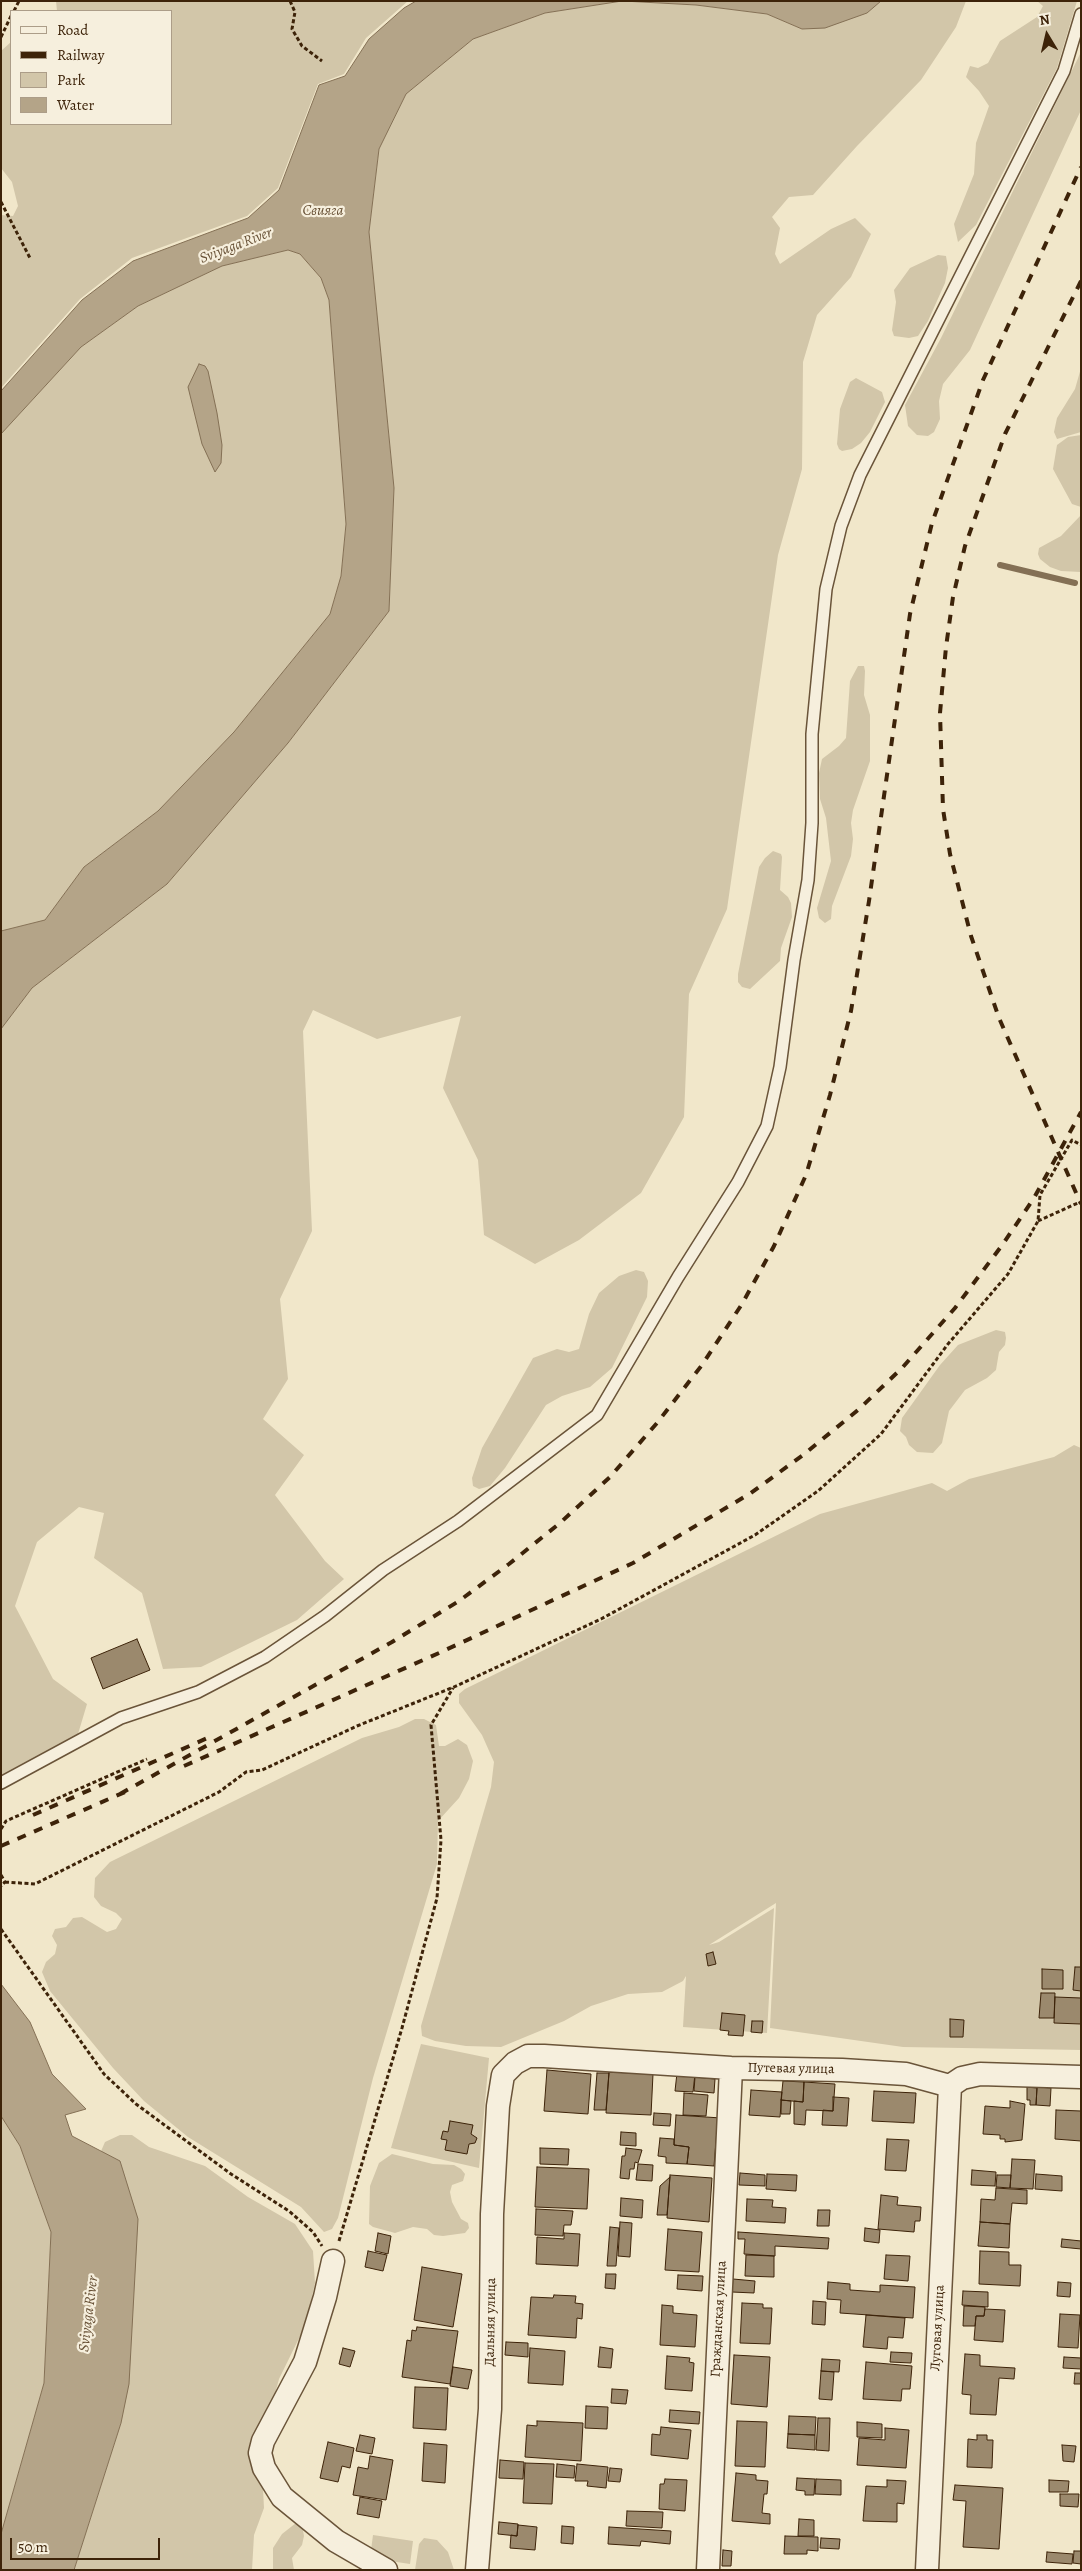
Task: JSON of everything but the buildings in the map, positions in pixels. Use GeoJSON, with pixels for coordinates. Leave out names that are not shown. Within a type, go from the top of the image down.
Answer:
{"type":"FeatureCollection","features":[{"type":"Feature","properties":{"kind":"street","name":"Путевая улица"},"geometry":{"type":"LineString","coordinates":[[503,2075],[515,2063],[528,2056],[730,2068],[842,2070],[897,2074],[933,2080],[950,2086]]}},
{"type":"Feature","properties":{"kind":"street","name":"Гражданская улица"},"geometry":{"type":"LineString","coordinates":[[708,2570],[730,2068]]}},
{"type":"Feature","properties":{"kind":"street"},"geometry":{"type":"LineString","coordinates":[[950,2086],[962,2078],[980,2074],[1081,2078]]}},
{"type":"Feature","properties":{"kind":"street","name":"Дальняя улица"},"geometry":{"type":"LineString","coordinates":[[478,2570],[490,2409],[495,2145],[503,2075]]}},
{"type":"Feature","properties":{"kind":"street","name":"Луговая улица"},"geometry":{"type":"LineString","coordinates":[[927,2570],[950,2086]]}},
{"type":"Feature","properties":{"kind":"street"},"geometry":{"type":"LineString","coordinates":[[333,2261],[325,2297],[305,2362],[263,2441],[260,2453],[264,2468],[282,2497],[336,2541],[386,2570]]}},
{"type":"Feature","properties":{"kind":"lane"},"geometry":{"type":"LineString","coordinates":[[1,1782],[122,1718],[198,1692],[265,1657],[325,1616],[383,1570],[458,1521],[597,1415],[678,1278],[738,1182],[767,1126],[780,1067],[794,960],[808,880],[812,823],[812,734],[826,589],[841,526],[860,475],[1064,71],[1081,14]]}},
{"type":"Feature","properties":{"kind":"path"},"geometry":{"type":"LineString","coordinates":[[290,1],[296,12],[292,30],[302,46],[322,61]]}},
{"type":"Feature","properties":{"kind":"path"},"geometry":{"type":"LineString","coordinates":[[1,37],[10,18]]}},
{"type":"Feature","properties":{"kind":"path"},"geometry":{"type":"LineString","coordinates":[[1,202],[30,258]]}},
{"type":"Feature","properties":{"kind":"path"},"geometry":{"type":"LineString","coordinates":[[1,1886],[5,1882],[35,1884],[219,1792],[246,1772],[262,1770],[357,1726],[454,1687],[601,1619],[755,1535],[818,1491],[881,1434],[948,1344],[1008,1274],[1038,1222],[1040,1196],[1072,1140],[1081,1145]]}},
{"type":"Feature","properties":{"kind":"path"},"geometry":{"type":"LineString","coordinates":[[1038,1222],[1080,1202]]}},
{"type":"Feature","properties":{"kind":"path"},"geometry":{"type":"LineString","coordinates":[[333,2261],[402,2028],[437,1898],[442,1840],[431,1725],[454,1687]]}},
{"type":"Feature","properties":{"kind":"path"},"geometry":{"type":"LineString","coordinates":[[1,1829],[6,1820],[147,1759]]}},
{"type":"Feature","properties":{"kind":"path"},"geometry":{"type":"LineString","coordinates":[[1,1875],[5,1882]]}},
{"type":"Feature","properties":{"kind":"path"},"geometry":{"type":"LineString","coordinates":[[1,1929],[104,2074],[136,2104],[231,2174],[289,2211],[313,2232],[333,2261]]}},
{"type":"Feature","properties":{"kind":"green space"},"geometry":{"type":"Polygon","coordinates":[[[56,1],[408,1],[366,38],[344,74],[318,84],[278,188],[247,216],[132,258],[80,299],[1,388],[1,215],[13,216],[18,206],[12,182],[1,168],[1,51],[10,43],[10,125],[172,125],[172,10],[57,10],[56,1]]]}},
{"type":"Feature","properties":{"kind":"green space"},"geometry":{"type":"Polygon","coordinates":[[[622,1],[696,5],[767,14],[802,29],[867,13],[881,1],[966,1],[956,27],[921,80],[813,195],[789,197],[772,217],[780,228],[775,254],[780,264],[831,229],[855,218],[871,234],[851,277],[817,315],[803,362],[802,469],[778,555],[727,909],[689,994],[684,1117],[641,1193],[579,1240],[535,1264],[484,1235],[478,1160],[443,1088],[461,1016],[377,1039],[313,1010],[303,1031],[312,1231],[280,1299],[288,1379],[263,1419],[304,1455],[275,1495],[325,1561],[344,1579],[297,1620],[201,1667],[163,1669],[142,1593],[94,1558],[104,1513],[79,1507],[37,1542],[15,1606],[53,1679],[87,1704],[78,1734],[1,1780],[1,1029],[32,988],[167,884],[288,743],[389,611],[394,488],[369,232],[379,149],[406,94],[473,39],[545,13],[622,1]]]}},
{"type":"Feature","properties":{"kind":"green space"},"geometry":{"type":"Polygon","coordinates":[[[1037,1],[1077,1],[1057,68],[976,225],[958,242],[954,224],[974,174],[976,143],[989,106],[966,77],[970,66],[978,68],[988,63],[1000,41],[1037,17],[1043,6],[1037,1]]]}},
{"type":"Feature","properties":{"kind":"green space"},"geometry":{"type":"Polygon","coordinates":[[[1081,52],[1081,110],[970,350],[943,384],[939,401],[940,419],[934,432],[928,436],[917,435],[908,426],[905,405],[941,338],[1081,52]]]}},
{"type":"Feature","properties":{"kind":"green space"},"geometry":{"type":"Polygon","coordinates":[[[288,250],[300,254],[321,278],[329,300],[346,524],[341,576],[330,614],[234,732],[158,811],[84,867],[45,920],[1,931],[1,434],[81,347],[138,306],[222,266],[288,250]]]}},
{"type":"Feature","properties":{"kind":"green space"},"geometry":{"type":"Polygon","coordinates":[[[938,255],[946,256],[948,268],[945,283],[928,321],[918,336],[909,338],[894,336],[892,330],[896,302],[894,290],[910,268],[938,255]]]}},
{"type":"Feature","properties":{"kind":"green space"},"geometry":{"type":"Polygon","coordinates":[[[1081,368],[1081,432],[1057,439],[1054,432],[1057,418],[1075,389],[1081,368]]]}},
{"type":"Feature","properties":{"kind":"green space"},"geometry":{"type":"Polygon","coordinates":[[[856,378],[882,392],[885,402],[870,432],[861,443],[852,449],[842,451],[837,444],[840,409],[850,382],[856,378]]]}},
{"type":"Feature","properties":{"kind":"green space"},"geometry":{"type":"Polygon","coordinates":[[[1081,435],[1081,507],[1072,504],[1053,469],[1057,445],[1068,437],[1081,435]]]}},
{"type":"Feature","properties":{"kind":"green space"},"geometry":{"type":"Polygon","coordinates":[[[1081,515],[1081,572],[1061,571],[1050,567],[1040,559],[1038,554],[1039,548],[1061,536],[1081,515]]]}},
{"type":"Feature","properties":{"kind":"green space"},"geometry":{"type":"Polygon","coordinates":[[[858,666],[864,666],[865,671],[864,695],[870,715],[870,761],[853,810],[851,856],[832,906],[831,919],[825,923],[819,918],[817,908],[831,861],[826,818],[820,799],[819,773],[822,759],[846,738],[850,681],[858,666]]]}},
{"type":"Feature","properties":{"kind":"green space"},"geometry":{"type":"Polygon","coordinates":[[[773,851],[781,854],[782,857],[780,890],[788,897],[791,903],[792,917],[781,948],[780,961],[750,989],[742,987],[738,982],[738,974],[759,867],[773,851]]]}},
{"type":"Feature","properties":{"kind":"green space"},"geometry":{"type":"Polygon","coordinates":[[[636,1270],[644,1272],[648,1281],[647,1297],[612,1368],[590,1387],[562,1396],[546,1405],[505,1468],[490,1486],[479,1489],[473,1486],[472,1478],[482,1448],[533,1358],[557,1349],[569,1352],[579,1349],[589,1314],[599,1293],[619,1276],[636,1270]]]}},
{"type":"Feature","properties":{"kind":"green space"},"geometry":{"type":"Polygon","coordinates":[[[996,1330],[1005,1332],[1006,1338],[1005,1345],[999,1352],[996,1370],[987,1378],[965,1390],[949,1411],[942,1443],[933,1453],[917,1452],[909,1445],[906,1437],[900,1431],[902,1418],[940,1365],[958,1345],[996,1330]]]}},
{"type":"Feature","properties":{"kind":"green space"},"geometry":{"type":"Polygon","coordinates":[[[1074,1445],[1081,1448],[1081,2050],[903,2047],[770,2028],[776,1903],[709,1945],[719,1942],[774,1908],[767,2033],[683,2027],[686,1976],[683,1981],[662,1992],[628,1994],[591,2006],[564,2021],[501,2047],[466,2046],[435,2041],[422,2036],[421,2026],[491,1787],[494,1762],[482,1735],[459,1703],[459,1694],[465,1689],[820,1514],[932,1483],[947,1491],[969,1479],[1054,1457],[1074,1445]]]}},
{"type":"Feature","properties":{"kind":"green space"},"geometry":{"type":"Polygon","coordinates":[[[415,1719],[424,1719],[436,1725],[439,1746],[445,1746],[458,1739],[467,1745],[473,1761],[469,1779],[459,1798],[438,1821],[437,1864],[373,2078],[338,2218],[332,2229],[324,2232],[301,2207],[188,2137],[144,2101],[113,2068],[50,1991],[42,1972],[46,1962],[55,1954],[57,1945],[52,1936],[55,1929],[66,1927],[73,1918],[82,1917],[107,1932],[116,1929],[122,1919],[116,1913],[101,1906],[94,1897],[95,1878],[110,1862],[362,1738],[399,1727],[415,1719]]]}},
{"type":"Feature","properties":{"kind":"green space"},"geometry":{"type":"Polygon","coordinates":[[[421,2044],[489,2058],[479,2168],[391,2148],[421,2044]]]}},
{"type":"Feature","properties":{"kind":"green space"},"geometry":{"type":"Polygon","coordinates":[[[1,2116],[20,2146],[51,2232],[44,2383],[1,2534],[1,2116]]]}},
{"type":"Feature","properties":{"kind":"green space"},"geometry":{"type":"Polygon","coordinates":[[[120,2135],[132,2135],[149,2147],[205,2166],[248,2197],[295,2224],[313,2251],[315,2283],[306,2324],[279,2379],[273,2401],[250,2442],[252,2467],[263,2489],[264,2508],[254,2535],[252,2570],[74,2570],[121,2423],[98,2158],[105,2142],[120,2135]]]}},
{"type":"Feature","properties":{"kind":"green space"},"geometry":{"type":"Polygon","coordinates":[[[392,2154],[433,2164],[454,2165],[461,2169],[465,2174],[463,2181],[452,2185],[450,2192],[452,2202],[461,2219],[468,2223],[469,2228],[465,2233],[443,2236],[434,2235],[427,2229],[413,2227],[395,2233],[373,2227],[369,2224],[370,2186],[379,2163],[392,2154]]]}},
{"type":"Feature","properties":{"kind":"green space"},"geometry":{"type":"Polygon","coordinates":[[[296,2523],[302,2525],[304,2536],[302,2545],[292,2558],[294,2570],[273,2570],[273,2548],[282,2534],[296,2523]]]}},
{"type":"Feature","properties":{"kind":"green space"},"geometry":{"type":"Polygon","coordinates":[[[373,2535],[413,2541],[410,2564],[370,2558],[373,2535]]]}},
{"type":"Feature","properties":{"kind":"green space"},"geometry":{"type":"Polygon","coordinates":[[[424,2538],[437,2540],[448,2552],[454,2570],[415,2570],[419,2544],[424,2538]]]}},
{"type":"Feature","properties":{"kind":"water","name":"Свияга"},"geometry":{"type":"Polygon","coordinates":[[[416,1],[622,1],[545,13],[473,39],[406,94],[379,149],[369,232],[394,488],[389,611],[288,743],[167,884],[32,988],[1,1029],[1,931],[45,920],[84,867],[158,811],[234,732],[330,614],[341,576],[346,524],[329,300],[321,278],[300,254],[288,250],[222,266],[138,306],[81,347],[1,434],[1,391],[82,300],[133,261],[248,218],[279,190],[319,85],[345,76],[369,39],[404,8],[416,1]]]}},
{"type":"Feature","properties":{"kind":"water"},"geometry":{"type":"Polygon","coordinates":[[[623,1],[881,1],[867,13],[825,28],[802,29],[767,14],[696,5],[623,1]]]}},
{"type":"Feature","properties":{"kind":"water"},"geometry":{"type":"Polygon","coordinates":[[[199,364],[205,366],[208,371],[222,445],[221,463],[215,472],[202,444],[188,387],[199,364]]]}},
{"type":"Feature","properties":{"kind":"water","name":"Sviyaga River"},"geometry":{"type":"Polygon","coordinates":[[[1,1984],[30,2022],[52,2074],[86,2109],[65,2115],[72,2136],[120,2161],[138,2219],[129,2384],[121,2423],[74,2570],[1,2570],[1,2534],[44,2383],[51,2232],[20,2146],[1,2116],[1,1984]]]}},
{"type":"Feature","properties":{"kind":"waterway"},"geometry":{"type":"LineString","coordinates":[[1000,565],[1075,583]]}},
{"type":"Feature","properties":{"kind":"railway"},"geometry":{"type":"LineString","coordinates":[[120,1794],[392,1642],[459,1601],[509,1564],[560,1523],[610,1477],[657,1423],[702,1365],[742,1304],[774,1246],[806,1175],[830,1095],[851,1011],[869,901],[910,614],[932,523],[983,380],[1081,167]]}},
{"type":"Feature","properties":{"kind":"railway"},"geometry":{"type":"LineString","coordinates":[[1081,281],[1005,434],[965,546],[953,597],[940,713],[943,809],[950,854],[971,936],[999,1018],[1081,1204]]}},
{"type":"Feature","properties":{"kind":"railway"},"geometry":{"type":"LineString","coordinates":[[184,1766],[439,1653],[633,1563],[751,1493],[803,1455],[858,1410],[902,1368],[955,1308],[1003,1244],[1034,1198],[1081,1112]]}},
{"type":"Feature","properties":{"kind":"railway"},"geometry":{"type":"LineString","coordinates":[[33,1815],[212,1736]]}},
{"type":"Feature","properties":{"kind":"railway"},"geometry":{"type":"LineString","coordinates":[[1,1846],[125,1792]]}}]}
